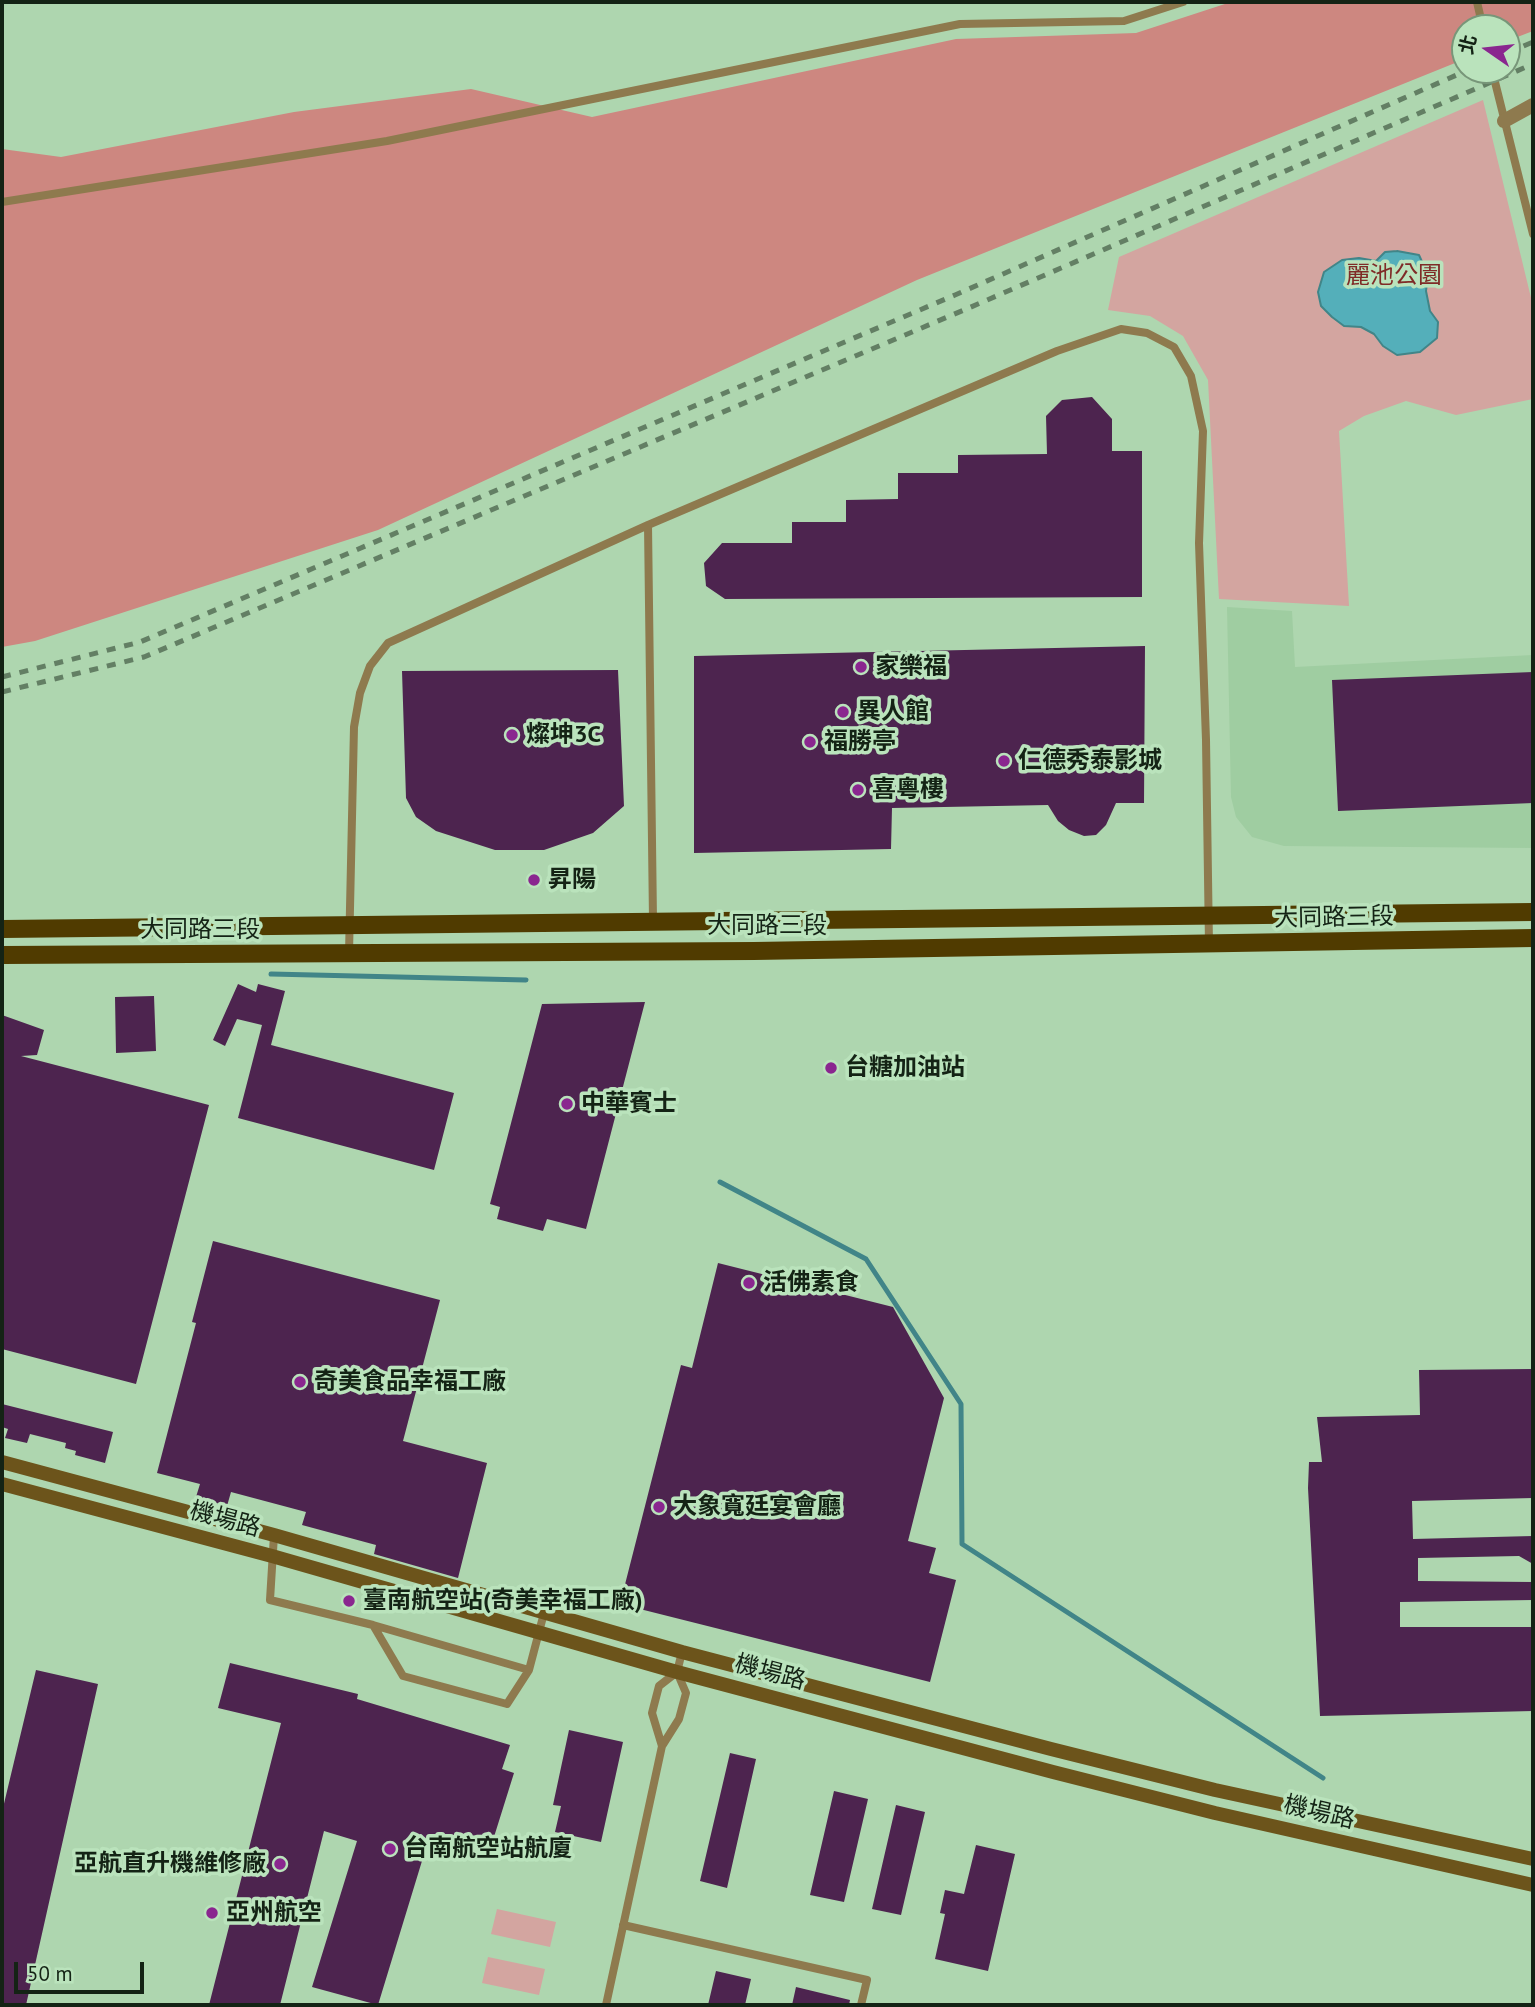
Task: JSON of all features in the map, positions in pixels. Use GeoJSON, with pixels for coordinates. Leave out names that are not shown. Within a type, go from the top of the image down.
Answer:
{"type":"FeatureCollection","features":[{"type":"Feature","properties":{"kind":"main road","name":"大同路三段"},"geometry":{"type":"LineString","coordinates":[[2,929],[349,923],[1533,912]]}},
{"type":"Feature","properties":{"kind":"main road","name":"大同路三段"},"geometry":{"type":"LineString","coordinates":[[2,955],[1209,945],[1533,938]]}},
{"type":"Feature","properties":{"kind":"street"},"geometry":{"type":"LineString","coordinates":[[1504,121],[1533,105]]}},
{"type":"Feature","properties":{"kind":"street","name":"機場路"},"geometry":{"type":"LineString","coordinates":[[2,1462],[274,1535],[682,1653],[1215,1790],[1533,1859]]}},
{"type":"Feature","properties":{"kind":"street","name":"機場路"},"geometry":{"type":"LineString","coordinates":[[2,1484],[272,1556],[677,1672],[1215,1813],[1533,1885]]}},
{"type":"Feature","properties":{"kind":"lane"},"geometry":{"type":"LineString","coordinates":[[2,202],[387,141],[960,24],[1124,21],[1183,2]]}},
{"type":"Feature","properties":{"kind":"lane"},"geometry":{"type":"LineString","coordinates":[[1495,84],[1533,234]]}},
{"type":"Feature","properties":{"kind":"lane"},"geometry":{"type":"LineString","coordinates":[[349,953],[354,727],[360,694],[370,666],[388,643],[648,525],[1057,351],[1121,329],[1147,333],[1174,347],[1191,376],[1203,431],[1199,543],[1209,945]]}},
{"type":"Feature","properties":{"kind":"lane"},"geometry":{"type":"LineString","coordinates":[[648,525],[653,920]]}},
{"type":"Feature","properties":{"kind":"lane"},"geometry":{"type":"LineString","coordinates":[[274,1535],[270,1600],[373,1625],[529,1670]]}},
{"type":"Feature","properties":{"kind":"lane"},"geometry":{"type":"LineString","coordinates":[[373,1625],[403,1676],[507,1704],[529,1670],[544,1614]]}},
{"type":"Feature","properties":{"kind":"lane"},"geometry":{"type":"LineString","coordinates":[[662,1746],[652,1713],[659,1686],[677,1672],[682,1653]]}},
{"type":"Feature","properties":{"kind":"lane"},"geometry":{"type":"LineString","coordinates":[[606,2005],[662,1746],[679,1719],[687,1693],[677,1672]]}},
{"type":"Feature","properties":{"kind":"lane"},"geometry":{"type":"LineString","coordinates":[[623,1925],[867,1980],[861,2005]]}},
{"type":"Feature","properties":{"kind":"shaded area"},"geometry":{"type":"Polygon","coordinates":[[[1231,2],[1533,2],[1533,31],[1521,36],[1521,14],[1451,14],[1451,65],[917,280],[378,530],[35,641],[2,647],[2,149],[61,157],[294,112],[471,89],[592,117],[956,39],[1136,33],[1231,2]]]}},
{"type":"Feature","properties":{"kind":"shaded area"},"geometry":{"type":"Polygon","coordinates":[[[1227,607],[1292,611],[1295,667],[1533,655],[1533,848],[1284,846],[1252,837],[1236,817],[1231,797],[1227,607]]]}},
{"type":"Feature","properties":{"kind":"green space","name":"麗池公園"},"geometry":{"type":"Polygon","coordinates":[[[1483,100],[1533,306],[1533,399],[1456,415],[1406,401],[1364,416],[1339,431],[1349,606],[1219,599],[1208,380],[1183,336],[1150,316],[1108,310],[1119,257],[1483,100]]]}},
{"type":"Feature","properties":{"kind":"green space"},"geometry":{"type":"Polygon","coordinates":[[[497,1909],[556,1922],[550,1947],[491,1934],[497,1909]]]}},
{"type":"Feature","properties":{"kind":"green space"},"geometry":{"type":"Polygon","coordinates":[[[488,1957],[545,1969],[539,1995],[482,1983],[488,1957]]]}},
{"type":"Feature","properties":{"kind":"water"},"geometry":{"type":"Polygon","coordinates":[[[1385,252],[1419,255],[1428,275],[1426,291],[1430,311],[1438,322],[1437,338],[1420,352],[1397,355],[1383,346],[1374,334],[1361,327],[1344,326],[1332,317],[1321,306],[1318,292],[1324,272],[1342,260],[1359,258],[1376,261],[1385,252]]]}},
{"type":"Feature","properties":{"kind":"building"},"geometry":{"type":"Polygon","coordinates":[[[1092,397],[1112,419],[1112,451],[1142,451],[1142,597],[725,599],[706,586],[704,563],[722,543],[792,543],[792,522],[846,522],[846,500],[898,499],[898,473],[958,473],[958,455],[1047,454],[1046,416],[1062,400],[1092,397]]]}},
{"type":"Feature","properties":{"kind":"building"},"geometry":{"type":"Polygon","coordinates":[[[1145,646],[1144,803],[1116,803],[1106,825],[1096,835],[1084,836],[1069,830],[1058,821],[1048,805],[892,808],[891,849],[694,853],[694,656],[1145,646]]]}},
{"type":"Feature","properties":{"kind":"building","name":"燦坤3C"},"geometry":{"type":"Polygon","coordinates":[[[618,670],[624,806],[593,833],[544,850],[495,850],[436,831],[416,817],[406,798],[402,671],[618,670]]]}},
{"type":"Feature","properties":{"kind":"building"},"geometry":{"type":"Polygon","coordinates":[[[1533,672],[1533,803],[1338,811],[1332,680],[1533,672]]]}},
{"type":"Feature","properties":{"kind":"building"},"geometry":{"type":"Polygon","coordinates":[[[238,984],[256,992],[258,984],[285,991],[271,1045],[454,1093],[434,1170],[238,1118],[262,1025],[237,1019],[225,1046],[213,1040],[238,984]]]}},
{"type":"Feature","properties":{"kind":"building"},"geometry":{"type":"Polygon","coordinates":[[[154,996],[156,1051],[116,1053],[115,997],[154,996]]]}},
{"type":"Feature","properties":{"kind":"building","name":"中華賓士"},"geometry":{"type":"Polygon","coordinates":[[[645,1002],[586,1229],[547,1219],[543,1231],[497,1219],[500,1207],[490,1204],[542,1004],[645,1002]]]}},
{"type":"Feature","properties":{"kind":"building"},"geometry":{"type":"Polygon","coordinates":[[[2,1015],[44,1030],[37,1055],[21,1056],[209,1105],[136,1384],[2,1349],[2,1015]]]}},
{"type":"Feature","properties":{"kind":"building","name":"奇美食品幸福工廠"},"geometry":{"type":"Polygon","coordinates":[[[213,1241],[440,1300],[403,1441],[487,1463],[458,1578],[374,1554],[376,1545],[302,1525],[306,1512],[231,1492],[227,1506],[196,1497],[200,1484],[157,1473],[196,1323],[192,1322],[213,1241]]]}},
{"type":"Feature","properties":{"kind":"building"},"geometry":{"type":"Polygon","coordinates":[[[718,1263],[893,1307],[944,1398],[908,1541],[936,1548],[929,1573],[956,1580],[930,1682],[620,1604],[681,1365],[692,1368],[718,1263]]]}},
{"type":"Feature","properties":{"kind":"building"},"geometry":{"type":"Polygon","coordinates":[[[1533,1369],[1533,1498],[1412,1501],[1413,1539],[1533,1536],[1533,1564],[1519,1556],[1418,1558],[1418,1581],[1533,1582],[1533,1600],[1400,1602],[1400,1627],[1533,1627],[1533,1711],[1320,1716],[1308,1488],[1309,1462],[1322,1462],[1317,1417],[1420,1415],[1419,1370],[1533,1369]]]}},
{"type":"Feature","properties":{"kind":"building"},"geometry":{"type":"Polygon","coordinates":[[[2,1404],[113,1432],[105,1463],[75,1455],[76,1451],[65,1448],[66,1443],[30,1434],[27,1443],[5,1438],[8,1429],[2,1427],[2,1404]]]}},
{"type":"Feature","properties":{"kind":"building"},"geometry":{"type":"Polygon","coordinates":[[[230,1663],[358,1694],[357,1699],[510,1745],[502,1769],[514,1773],[488,1856],[429,1838],[378,2005],[312,1987],[357,1841],[324,1831],[280,2005],[209,2005],[281,1723],[218,1708],[230,1663]]]}},
{"type":"Feature","properties":{"kind":"building","name":"亞航直升機維修廠"},"geometry":{"type":"Polygon","coordinates":[[[36,1670],[98,1684],[26,2005],[2,2005],[2,1812],[36,1670]]]}},
{"type":"Feature","properties":{"kind":"building"},"geometry":{"type":"Polygon","coordinates":[[[569,1730],[623,1742],[601,1842],[555,1832],[561,1806],[553,1805],[569,1730]]]}},
{"type":"Feature","properties":{"kind":"building"},"geometry":{"type":"Polygon","coordinates":[[[730,1753],[756,1759],[727,1888],[700,1881],[730,1753]]]}},
{"type":"Feature","properties":{"kind":"building"},"geometry":{"type":"Polygon","coordinates":[[[834,1791],[868,1799],[844,1902],[810,1895],[834,1791]]]}},
{"type":"Feature","properties":{"kind":"building"},"geometry":{"type":"Polygon","coordinates":[[[896,1805],[925,1812],[901,1915],[872,1909],[896,1805]]]}},
{"type":"Feature","properties":{"kind":"building"},"geometry":{"type":"Polygon","coordinates":[[[976,1845],[1015,1854],[988,1971],[935,1959],[945,1914],[940,1913],[945,1890],[964,1894],[976,1845]]]}},
{"type":"Feature","properties":{"kind":"building"},"geometry":{"type":"Polygon","coordinates":[[[716,1971],[751,1979],[745,2005],[708,2005],[716,1971]]]}},
{"type":"Feature","properties":{"kind":"building"},"geometry":{"type":"Polygon","coordinates":[[[796,1987],[850,2000],[849,2005],[792,2005],[796,1987]]]}},
{"type":"Feature","properties":{"kind":"waterway"},"geometry":{"type":"LineString","coordinates":[[271,974],[526,980]]}},
{"type":"Feature","properties":{"kind":"waterway"},"geometry":{"type":"LineString","coordinates":[[720,1182],[866,1259],[961,1404],[962,1544],[1323,1778]]}},
{"type":"Feature","properties":{"kind":"railway"},"geometry":{"type":"LineString","coordinates":[[1521,47],[1533,42]]}},
{"type":"Feature","properties":{"kind":"railway"},"geometry":{"type":"LineString","coordinates":[[2,692],[144,657],[964,310],[1533,64]]}},
{"type":"Feature","properties":{"kind":"railway"},"geometry":{"type":"LineString","coordinates":[[2,677],[140,642],[955,295],[1451,77]]}},
{"type":"Feature","properties":{"kind":"place","name":"家樂福"},"geometry":{"type":"Point","coordinates":[861,667]}},
{"type":"Feature","properties":{"kind":"place","name":"異人館"},"geometry":{"type":"Point","coordinates":[843,712]}},
{"type":"Feature","properties":{"kind":"place","name":"燦坤3C"},"geometry":{"type":"Point","coordinates":[512,735]}},
{"type":"Feature","properties":{"kind":"place","name":"福勝亭"},"geometry":{"type":"Point","coordinates":[810,742]}},
{"type":"Feature","properties":{"kind":"place","name":"仁德秀泰影城"},"geometry":{"type":"Point","coordinates":[1004,761]}},
{"type":"Feature","properties":{"kind":"place","name":"喜粵樓"},"geometry":{"type":"Point","coordinates":[858,790]}},
{"type":"Feature","properties":{"kind":"place","name":"昇陽"},"geometry":{"type":"Point","coordinates":[534,880]}},
{"type":"Feature","properties":{"kind":"place","name":"台糖加油站"},"geometry":{"type":"Point","coordinates":[831,1068]}},
{"type":"Feature","properties":{"kind":"place","name":"中華賓士"},"geometry":{"type":"Point","coordinates":[567,1104]}},
{"type":"Feature","properties":{"kind":"place","name":"活佛素食"},"geometry":{"type":"Point","coordinates":[749,1283]}},
{"type":"Feature","properties":{"kind":"place","name":"奇美食品幸福工廠"},"geometry":{"type":"Point","coordinates":[300,1382]}},
{"type":"Feature","properties":{"kind":"place","name":"大象寬廷宴會廳"},"geometry":{"type":"Point","coordinates":[659,1507]}},
{"type":"Feature","properties":{"kind":"place","name":"臺南航空站(奇美幸福工廠)"},"geometry":{"type":"Point","coordinates":[349,1601]}},
{"type":"Feature","properties":{"kind":"place","name":"台南航空站航廈"},"geometry":{"type":"Point","coordinates":[390,1849]}},
{"type":"Feature","properties":{"kind":"place","name":"亞航直升機維修廠"},"geometry":{"type":"Point","coordinates":[280,1864]}},
{"type":"Feature","properties":{"kind":"place","name":"亞州航空"},"geometry":{"type":"Point","coordinates":[212,1913]}}]}
